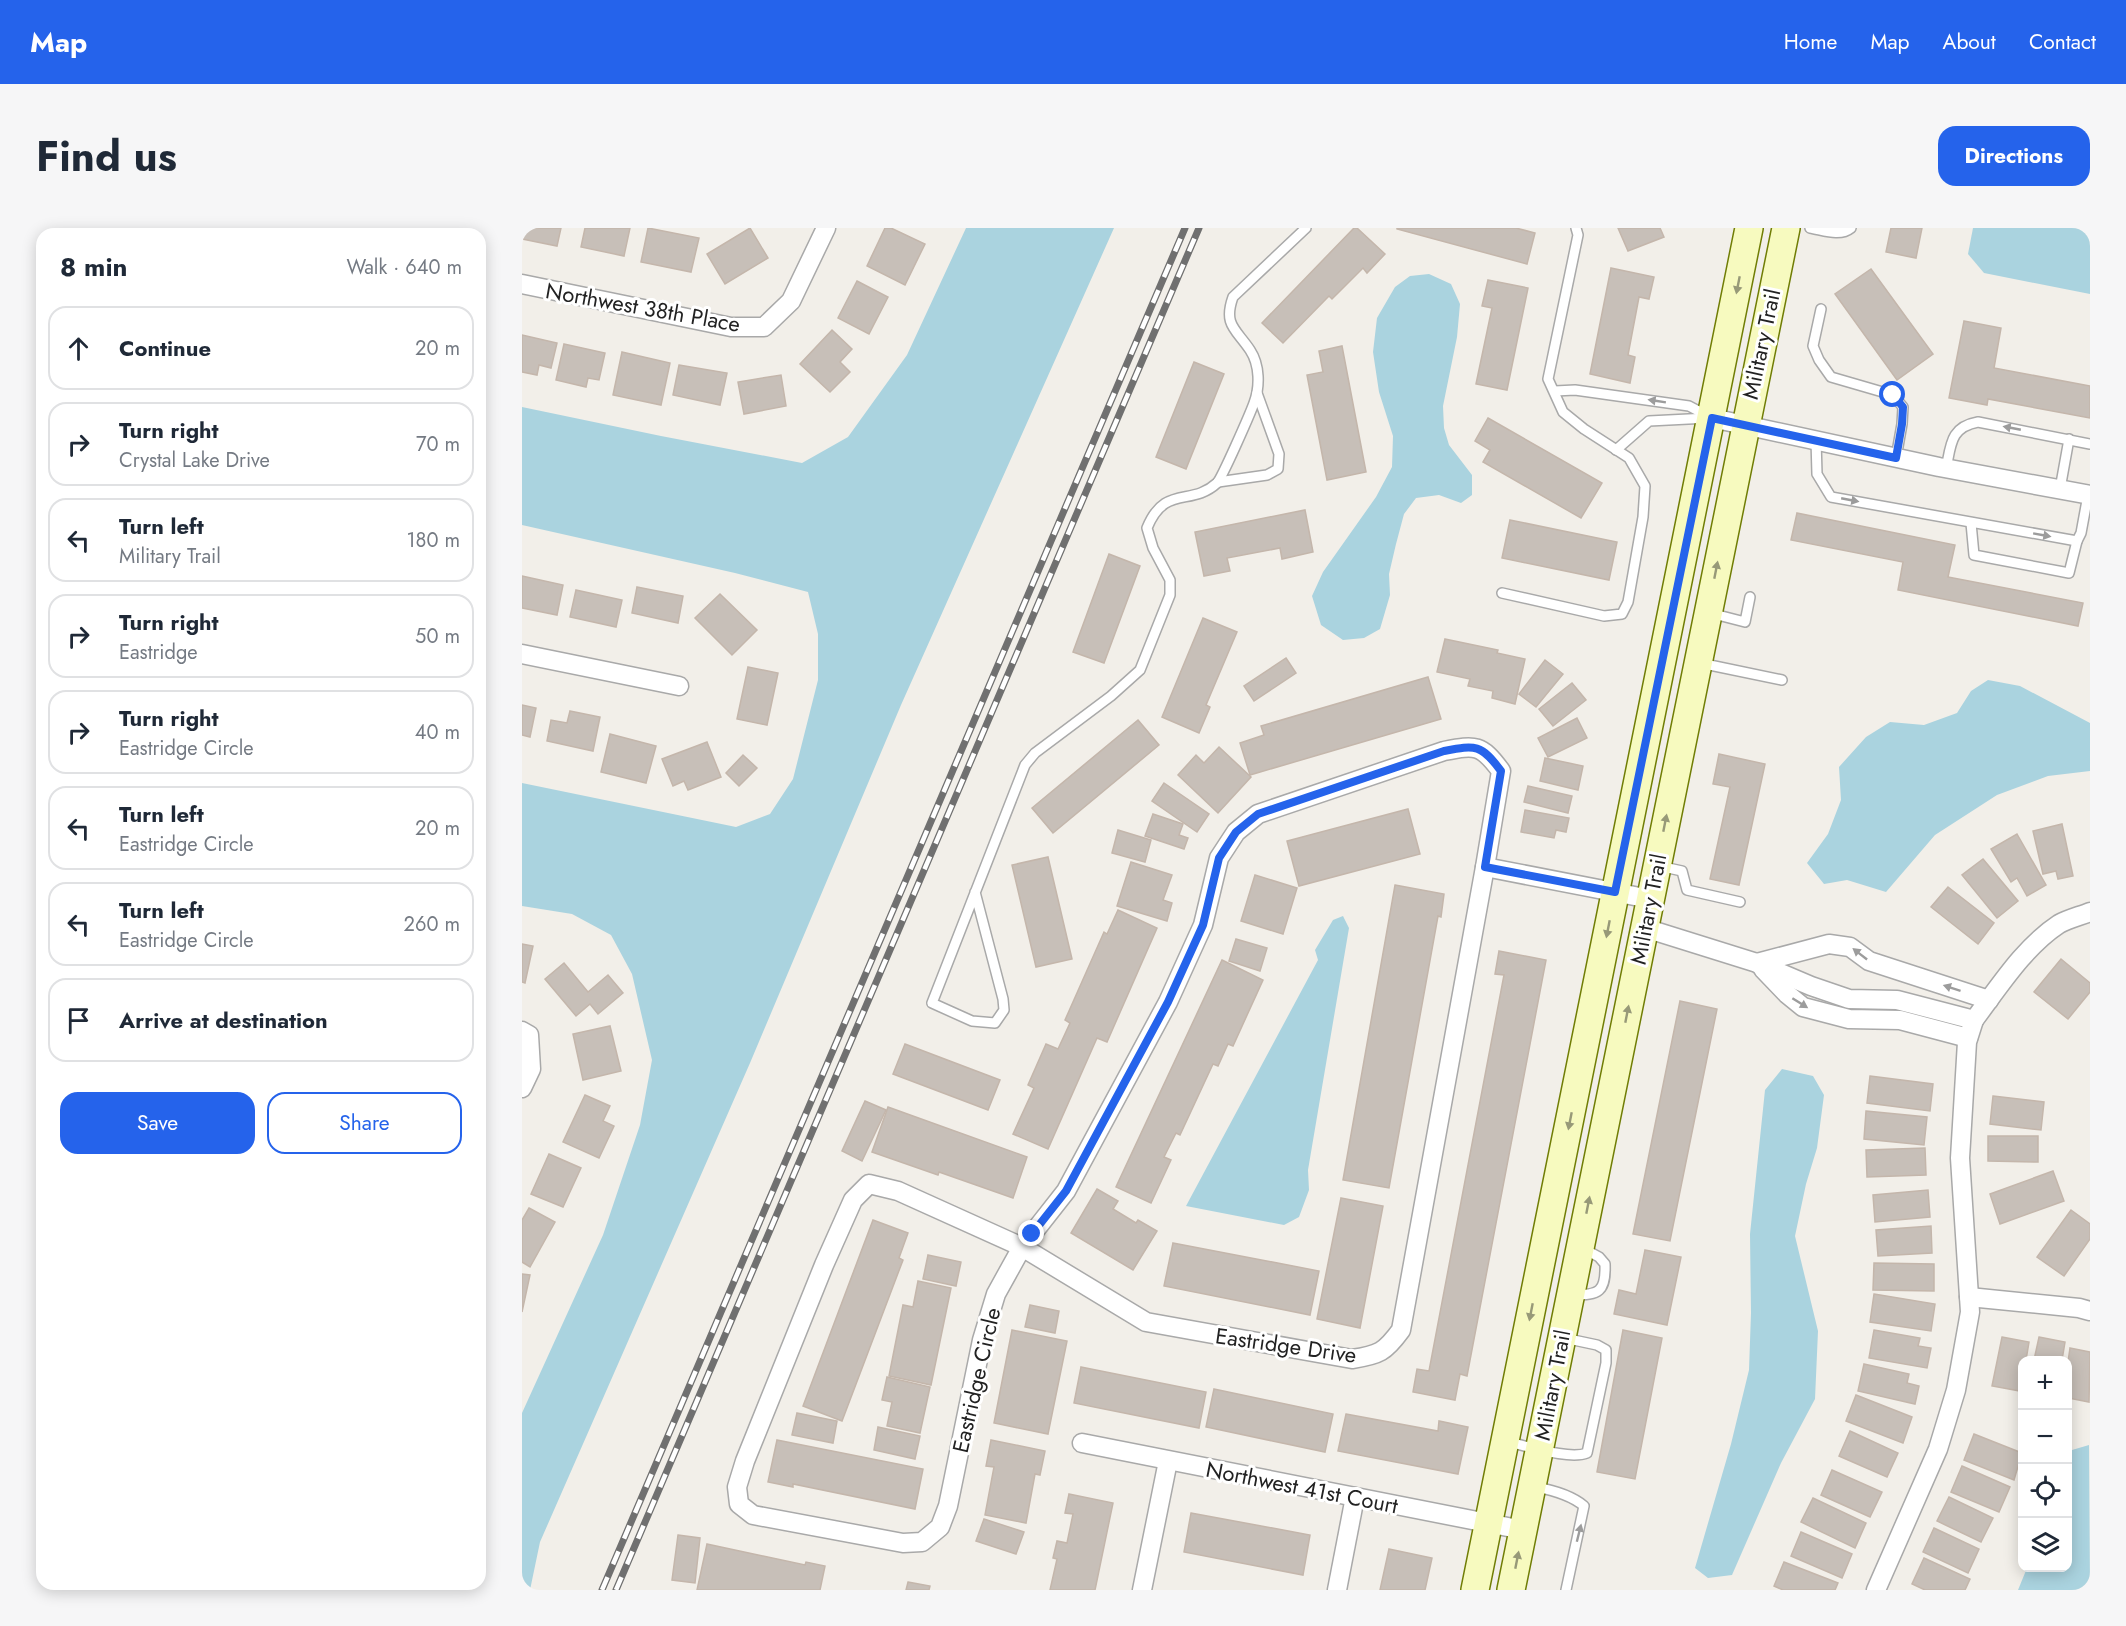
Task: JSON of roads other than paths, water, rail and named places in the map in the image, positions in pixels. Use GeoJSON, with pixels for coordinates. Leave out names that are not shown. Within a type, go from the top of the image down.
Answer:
{"type":"FeatureCollection","features":[{"type":"Feature","properties":{"kind":"street","name":"Northwest 38th Place"},"geometry":{"type":"LineString","coordinates":[[522,284],[731,327],[764,327],[791,301],[826,228]]}},
{"type":"Feature","properties":{"kind":"street","name":"Military Trail"},"geometry":{"type":"LineString","coordinates":[[1476,1590],[1749,228]]}},
{"type":"Feature","properties":{"kind":"street","name":"Military Trail"},"geometry":{"type":"LineString","coordinates":[[1511,1590],[1786,228]]}},
{"type":"Feature","properties":{"kind":"street"},"geometry":{"type":"LineString","coordinates":[[1712,418],[1946,469],[2089,495]]}},
{"type":"Feature","properties":{"kind":"street"},"geometry":{"type":"LineString","coordinates":[[522,654],[679,686]]}},
{"type":"Feature","properties":{"kind":"street","name":"Eastridge Circle"},"geometry":{"type":"LineString","coordinates":[[869,1184],[853,1200],[843,1221],[745,1461],[737,1487],[739,1504],[753,1515],[903,1543],[922,1542],[940,1527],[948,1506],[982,1340],[996,1294],[1022,1247],[1066,1191],[1162,1012],[1203,925],[1219,858],[1236,832],[1258,814],[1444,751],[1469,747],[1487,753],[1501,771],[1485,867]]}},
{"type":"Feature","properties":{"kind":"street"},"geometry":{"type":"LineString","coordinates":[[1485,867],[1650,899]]}},
{"type":"Feature","properties":{"kind":"street","name":"Eastridge Drive"},"geometry":{"type":"LineString","coordinates":[[869,1184],[898,1191],[1022,1247],[1146,1322],[1352,1359],[1373,1356],[1390,1346],[1401,1330],[1485,867]]}},
{"type":"Feature","properties":{"kind":"street"},"geometry":{"type":"LineString","coordinates":[[1876,1590],[1941,1439],[1956,1390],[1970,1312],[1960,1158],[1961,1112],[1968,1038],[1974,1020],[2016,965],[2060,923],[2090,912]]}},
{"type":"Feature","properties":{"kind":"street"},"geometry":{"type":"LineString","coordinates":[[1645,928],[1757,963],[1810,986],[1849,999],[1897,999],[1974,1020]]}},
{"type":"Feature","properties":{"kind":"street"},"geometry":{"type":"LineString","coordinates":[[1757,963],[1829,944],[1850,947],[1869,961],[1989,1000]]}},
{"type":"Feature","properties":{"kind":"street"},"geometry":{"type":"LineString","coordinates":[[1757,963],[1803,1007],[1849,1019],[1900,1020],[1968,1038]]}},
{"type":"Feature","properties":{"kind":"street"},"geometry":{"type":"LineString","coordinates":[[522,1089],[531,1069],[525,1033]]}},
{"type":"Feature","properties":{"kind":"street"},"geometry":{"type":"LineString","coordinates":[[1969,1297],[2090,1311]]}},
{"type":"Feature","properties":{"kind":"street","name":"Northwest 41st Court"},"geometry":{"type":"LineString","coordinates":[[1082,1443],[1523,1530]]}},
{"type":"Feature","properties":{"kind":"street"},"geometry":{"type":"LineString","coordinates":[[1142,1590],[1168,1461]]}},
{"type":"Feature","properties":{"kind":"street"},"geometry":{"type":"LineString","coordinates":[[1337,1590],[1354,1497]]}},
{"type":"Feature","properties":{"kind":"lane"},"geometry":{"type":"LineString","coordinates":[[1218,482],[1255,403],[1260,382],[1251,352],[1233,330],[1228,310],[1233,297],[1306,228]]}},
{"type":"Feature","properties":{"kind":"lane"},"geometry":{"type":"LineString","coordinates":[[1502,593],[1604,616],[1622,614],[1628,602],[1643,517],[1645,486],[1629,458],[1584,429],[1563,412],[1548,378],[1578,235],[1576,228]]}},
{"type":"Feature","properties":{"kind":"lane"},"geometry":{"type":"LineString","coordinates":[[1810,228],[1838,233],[1846,232],[1851,228]]}},
{"type":"Feature","properties":{"kind":"lane"},"geometry":{"type":"LineString","coordinates":[[1821,309],[1813,346],[1819,360],[1831,377],[1893,395],[1903,407],[1896,458]]}},
{"type":"Feature","properties":{"kind":"lane"},"geometry":{"type":"LineString","coordinates":[[1555,391],[1595,393],[1689,406],[1712,418]]}},
{"type":"Feature","properties":{"kind":"lane"},"geometry":{"type":"LineString","coordinates":[[975,892],[1003,999],[1004,1010],[995,1023],[972,1021],[932,1003],[975,892],[1025,765],[1035,753],[1111,696],[1140,670],[1170,595],[1170,580],[1153,548],[1147,528],[1153,513],[1168,500],[1202,492],[1218,482],[1267,475],[1278,468],[1279,454],[1257,393]]}},
{"type":"Feature","properties":{"kind":"lane"},"geometry":{"type":"LineString","coordinates":[[1616,450],[1649,421],[1712,418]]}},
{"type":"Feature","properties":{"kind":"lane"},"geometry":{"type":"LineString","coordinates":[[1946,469],[1953,437],[1965,424],[1978,422],[2090,444]]}},
{"type":"Feature","properties":{"kind":"lane"},"geometry":{"type":"LineString","coordinates":[[2060,489],[2069,439]]}},
{"type":"Feature","properties":{"kind":"lane"},"geometry":{"type":"LineString","coordinates":[[1816,440],[1817,474],[1831,496],[2077,541]]}},
{"type":"Feature","properties":{"kind":"lane"},"geometry":{"type":"LineString","coordinates":[[1971,523],[1974,555],[2069,573],[2089,495]]}},
{"type":"Feature","properties":{"kind":"lane"},"geometry":{"type":"LineString","coordinates":[[1707,613],[1745,622],[1750,597]]}},
{"type":"Feature","properties":{"kind":"lane"},"geometry":{"type":"LineString","coordinates":[[1697,663],[1782,680]]}},
{"type":"Feature","properties":{"kind":"lane"},"geometry":{"type":"LineString","coordinates":[[1657,866],[1682,871],[1687,890],[1740,902]]}},
{"type":"Feature","properties":{"kind":"lane"},"geometry":{"type":"LineString","coordinates":[[1505,1442],[1563,1453],[1582,1455],[1587,1453],[1604,1374],[1606,1350],[1597,1345],[1562,1337]]}},
{"type":"Feature","properties":{"kind":"lane"},"geometry":{"type":"LineString","coordinates":[[1532,1486],[1551,1490],[1584,1506],[1566,1590]]}},
{"type":"Feature","properties":{"kind":"water"},"geometry":{"type":"Polygon","coordinates":[[[966,228],[1114,228],[901,705],[750,1063],[540,1542],[530,1590],[522,1590],[522,1413],[603,1235],[640,1125],[652,1060],[632,974],[611,935],[572,914],[522,906],[522,783],[736,827],[770,814],[793,779],[818,680],[818,634],[808,592],[735,573],[522,525],[522,407],[802,463],[848,437],[907,355],[966,228]]]}},
{"type":"Feature","properties":{"kind":"water"},"geometry":{"type":"Polygon","coordinates":[[[1973,228],[2090,228],[2090,294],[1984,273],[1968,254],[1973,228]]]}},
{"type":"Feature","properties":{"kind":"water"},"geometry":{"type":"Polygon","coordinates":[[[1429,274],[1451,284],[1460,304],[1457,337],[1443,406],[1444,428],[1449,445],[1472,475],[1472,495],[1461,503],[1439,495],[1416,498],[1404,514],[1389,574],[1390,595],[1380,629],[1364,638],[1343,640],[1321,625],[1312,596],[1323,572],[1376,497],[1392,467],[1393,436],[1379,392],[1373,352],[1377,318],[1395,287],[1410,276],[1429,274]]]}},
{"type":"Feature","properties":{"kind":"water"},"geometry":{"type":"Polygon","coordinates":[[[1988,680],[2020,686],[2090,723],[2090,771],[2048,776],[1997,795],[1935,835],[1886,892],[1847,880],[1824,884],[1807,863],[1828,834],[1841,800],[1839,767],[1866,737],[1890,722],[1924,725],[1957,713],[1971,691],[1988,680]]]}},
{"type":"Feature","properties":{"kind":"water"},"geometry":{"type":"Polygon","coordinates":[[[1343,916],[1349,928],[1308,1170],[1309,1190],[1299,1217],[1284,1225],[1186,1206],[1318,960],[1315,950],[1333,920],[1343,916]]]}},
{"type":"Feature","properties":{"kind":"water"},"geometry":{"type":"Polygon","coordinates":[[[1782,1069],[1813,1076],[1824,1095],[1817,1148],[1806,1184],[1795,1236],[1818,1331],[1815,1399],[1781,1463],[1732,1575],[1708,1578],[1695,1568],[1731,1444],[1749,1370],[1750,1234],[1765,1090],[1782,1069]]]}},
{"type":"Feature","properties":{"kind":"water"},"geometry":{"type":"Polygon","coordinates":[[[2089,1445],[2090,1590],[2018,1590],[2025,1572],[2072,1572],[2072,1450],[2089,1445]]]}},
{"type":"Feature","properties":{"kind":"railway"},"geometry":{"type":"LineString","coordinates":[[602,1590],[1185,228]]}},
{"type":"Feature","properties":{"kind":"railway"},"geometry":{"type":"LineString","coordinates":[[616,1590],[1199,228]]}}]}
